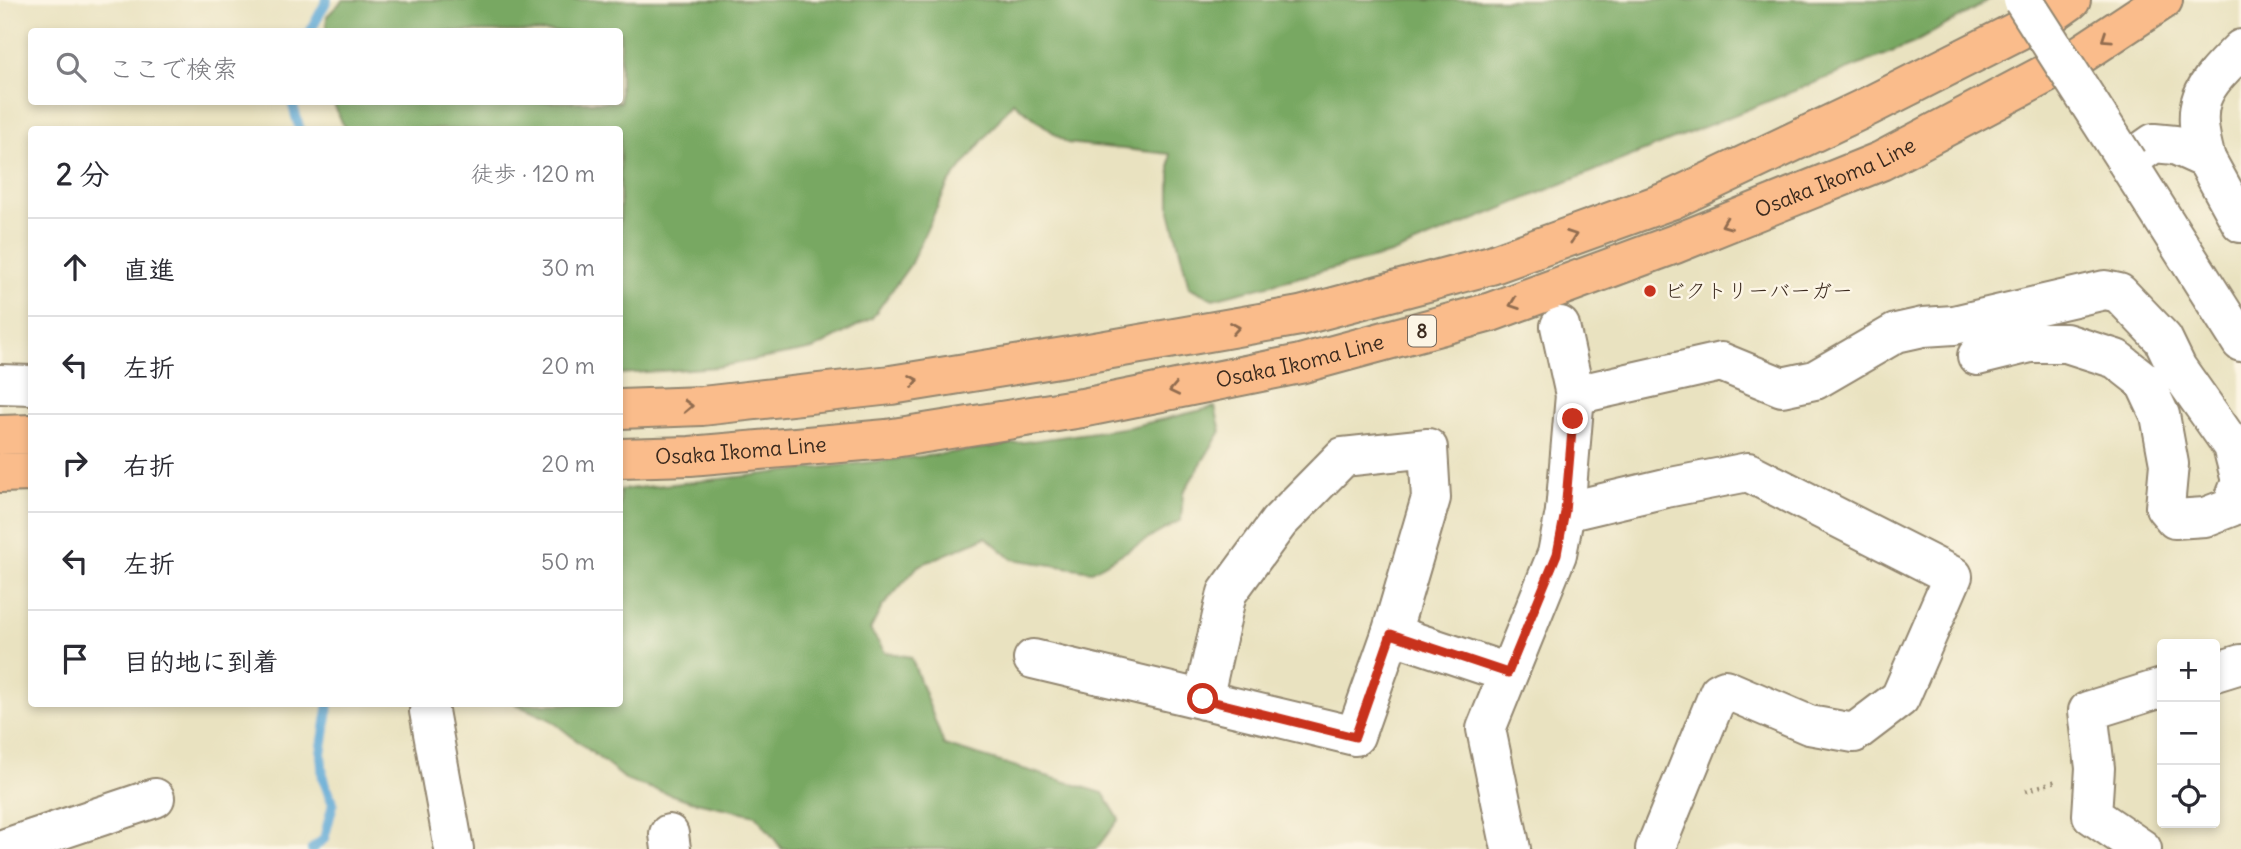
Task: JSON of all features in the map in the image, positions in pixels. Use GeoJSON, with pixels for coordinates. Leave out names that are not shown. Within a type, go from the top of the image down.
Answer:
{"type":"FeatureCollection","features":[{"type":"Feature","properties":{"kind":"main road","name":"Osaka Ikoma Line"},"geometry":{"type":"LineString","coordinates":[[623,409],[702,406],[891,385],[1083,354],[1300,316],[1491,265],[1671,200],[1869,106],[2051,14],[2071,0]]}},
{"type":"Feature","properties":{"kind":"main road","name":"Osaka Ikoma Line"},"geometry":{"type":"LineString","coordinates":[[623,458],[690,456],[887,439],[1082,408],[1300,364],[1491,312],[1675,244],[1881,160],[2074,59],[2163,0]]}},
{"type":"Feature","properties":{"kind":"main road"},"geometry":{"type":"LineString","coordinates":[[0,435],[28,433]]}},
{"type":"Feature","properties":{"kind":"main road"},"geometry":{"type":"LineString","coordinates":[[0,472],[28,471]]}},
{"type":"Feature","properties":{"kind":"street"},"geometry":{"type":"LineString","coordinates":[[2023,0],[2241,342]]}},
{"type":"Feature","properties":{"kind":"street"},"geometry":{"type":"LineString","coordinates":[[2241,49],[2211,79],[2198,108],[2200,136],[2206,159],[2241,223]]}},
{"type":"Feature","properties":{"kind":"street"},"geometry":{"type":"LineString","coordinates":[[2127,162],[2154,144],[2175,145],[2206,159]]}},
{"type":"Feature","properties":{"kind":"street"},"geometry":{"type":"LineString","coordinates":[[1575,396],[1721,362],[1782,387],[1815,380],[1896,333],[1923,327],[1954,325],[2105,290],[2119,293],[2163,339],[2177,368],[2232,446],[2241,481],[2231,507],[2205,517],[2175,519],[2165,507],[2169,464],[2160,415],[2144,381],[2116,359],[2066,343],[2030,342],[1977,356]]}},
{"type":"Feature","properties":{"kind":"street"},"geometry":{"type":"LineString","coordinates":[[1511,849],[1486,729],[1557,554],[1565,512],[1575,396],[1560,326]]}},
{"type":"Feature","properties":{"kind":"street"},"geometry":{"type":"LineString","coordinates":[[0,384],[28,384]]}},
{"type":"Feature","properties":{"kind":"street"},"geometry":{"type":"LineString","coordinates":[[1033,659],[1355,737],[1391,634],[1431,498],[1428,448],[1343,457],[1279,522],[1227,593],[1203,699]]}},
{"type":"Feature","properties":{"kind":"street"},"geometry":{"type":"LineString","coordinates":[[1565,512],[1748,472],[1953,576],[1900,698],[1854,733],[1809,725],[1725,689],[1719,692],[1656,849]]}},
{"type":"Feature","properties":{"kind":"street"},"geometry":{"type":"LineString","coordinates":[[1391,634],[1508,673]]}},
{"type":"Feature","properties":{"kind":"street"},"geometry":{"type":"LineString","coordinates":[[2220,670],[2241,664]]}},
{"type":"Feature","properties":{"kind":"street"},"geometry":{"type":"LineString","coordinates":[[2141,849],[2092,815],[2095,768],[2088,711],[2157,690]]}},
{"type":"Feature","properties":{"kind":"street"},"geometry":{"type":"LineString","coordinates":[[429,711],[454,849]]}},
{"type":"Feature","properties":{"kind":"street"},"geometry":{"type":"LineString","coordinates":[[3,849],[155,798]]}},
{"type":"Feature","properties":{"kind":"green space"},"geometry":{"type":"Polygon","coordinates":[[[343,0],[1990,0],[1914,43],[1391,254],[1213,299],[1189,287],[1170,211],[1170,154],[1067,143],[1013,102],[947,186],[910,265],[872,318],[814,349],[717,367],[623,374],[623,126],[344,126],[334,105],[623,105],[623,28],[326,28],[327,16],[343,0]]]}},
{"type":"Feature","properties":{"kind":"green space"},"geometry":{"type":"Polygon","coordinates":[[[1215,407],[1221,431],[1183,493],[1181,520],[1092,571],[1012,559],[986,537],[918,566],[882,607],[870,630],[885,652],[911,657],[944,745],[1103,793],[1119,819],[1096,849],[782,849],[756,815],[691,801],[628,781],[551,720],[522,707],[623,707],[623,490],[935,455],[1130,427],[1215,407]]]}},
{"type":"Feature","properties":{"kind":"waterway"},"geometry":{"type":"LineString","coordinates":[[312,28],[327,0]]}},
{"type":"Feature","properties":{"kind":"waterway"},"geometry":{"type":"LineString","coordinates":[[293,105],[299,126]]}},
{"type":"Feature","properties":{"kind":"waterway"},"geometry":{"type":"LineString","coordinates":[[312,849],[324,839],[333,804],[323,779],[321,753],[329,707]]}},
{"type":"Feature","properties":{"kind":"place","name":"ビクトリーバーガー"},"geometry":{"type":"Point","coordinates":[1650,291]}},
{"type":"Feature","properties":{"kind":"route"},"geometry":{"type":"LineString","coordinates":[[1203,699],[1355,737],[1391,634],[1508,673],[1557,554],[1565,512],[1573,419]]}}]}
